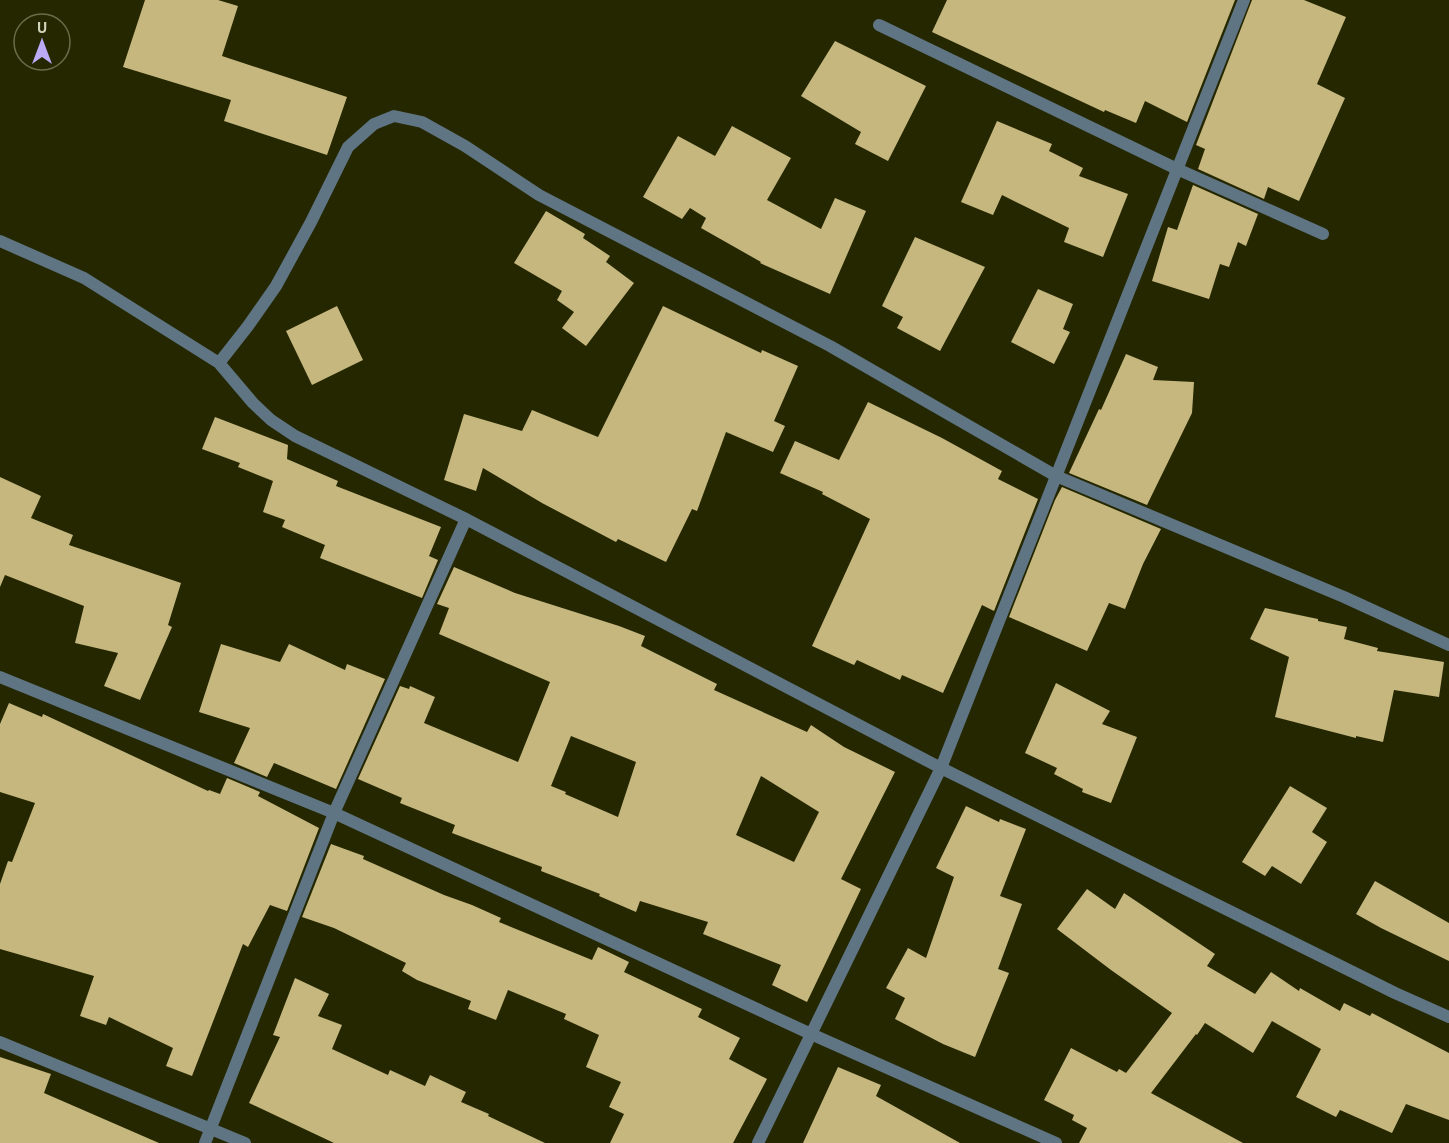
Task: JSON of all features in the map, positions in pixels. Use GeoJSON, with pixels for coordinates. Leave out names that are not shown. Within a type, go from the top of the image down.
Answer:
{"type":"FeatureCollection","features":[{"type":"Feature","properties":{"kind":"street"},"geometry":{"type":"LineString","coordinates":[[758,1143],[941,768],[1244,0]]}},
{"type":"Feature","properties":{"kind":"street"},"geometry":{"type":"LineString","coordinates":[[879,26],[1177,169],[1323,234]]}},
{"type":"Feature","properties":{"kind":"street"},"geometry":{"type":"LineString","coordinates":[[219,363],[276,286],[348,147],[374,124],[394,117],[422,122],[465,146],[539,195],[830,346],[1056,476],[1344,597],[1449,645]]}},
{"type":"Feature","properties":{"kind":"street"},"geometry":{"type":"LineString","coordinates":[[0,241],[84,278],[219,363],[253,403],[271,420],[295,436],[466,519],[941,768],[1395,993],[1449,1017]]}},
{"type":"Feature","properties":{"kind":"street"},"geometry":{"type":"LineString","coordinates":[[205,1143],[334,813],[466,519]]}},
{"type":"Feature","properties":{"kind":"street"},"geometry":{"type":"LineString","coordinates":[[0,677],[334,813],[812,1034],[1056,1143]]}},
{"type":"Feature","properties":{"kind":"street"},"geometry":{"type":"LineString","coordinates":[[0,1042],[245,1143]]}},
{"type":"Feature","properties":{"kind":"building"},"geometry":{"type":"Polygon","coordinates":[[[145,0],[218,0],[238,6],[222,56],[347,97],[327,155],[224,121],[231,100],[123,67],[145,0]]]}},
{"type":"Feature","properties":{"kind":"building"},"geometry":{"type":"Polygon","coordinates":[[[947,0],[1235,0],[1187,122],[1145,101],[1136,123],[1105,110],[1104,112],[932,32],[947,0]]]}},
{"type":"Feature","properties":{"kind":"building"},"geometry":{"type":"Polygon","coordinates":[[[1252,0],[1304,0],[1346,17],[1317,84],[1345,98],[1299,201],[1268,187],[1264,199],[1198,169],[1205,149],[1196,145],[1252,0]]]}},
{"type":"Feature","properties":{"kind":"building"},"geometry":{"type":"Polygon","coordinates":[[[835,41],[926,86],[888,161],[855,144],[861,132],[801,96],[835,41]]]}},
{"type":"Feature","properties":{"kind":"building"},"geometry":{"type":"Polygon","coordinates":[[[997,121],[1052,144],[1049,151],[1083,168],[1079,176],[1128,194],[1103,257],[1064,242],[1069,228],[1002,195],[993,215],[961,202],[997,121]]]}},
{"type":"Feature","properties":{"kind":"building"},"geometry":{"type":"Polygon","coordinates":[[[732,126],[791,158],[767,200],[821,229],[835,198],[866,211],[830,294],[760,263],[701,228],[706,218],[690,208],[682,219],[643,197],[678,136],[715,156],[732,126]]]}},
{"type":"Feature","properties":{"kind":"building"},"geometry":{"type":"Polygon","coordinates":[[[1193,185],[1258,214],[1246,246],[1238,242],[1229,267],[1220,264],[1209,299],[1152,281],[1168,227],[1177,230],[1193,185]]]}},
{"type":"Feature","properties":{"kind":"building"},"geometry":{"type":"Polygon","coordinates":[[[546,211],[585,234],[583,238],[610,256],[606,262],[634,283],[586,346],[562,328],[574,312],[557,300],[562,291],[514,263],[546,211]]]}},
{"type":"Feature","properties":{"kind":"building"},"geometry":{"type":"Polygon","coordinates":[[[915,237],[985,267],[940,351],[897,328],[903,317],[882,306],[915,237]]]}},
{"type":"Feature","properties":{"kind":"building"},"geometry":{"type":"Polygon","coordinates":[[[1038,289],[1073,304],[1063,329],[1070,332],[1054,364],[1011,342],[1038,289]]]}},
{"type":"Feature","properties":{"kind":"building"},"geometry":{"type":"Polygon","coordinates":[[[337,306],[363,360],[312,385],[286,331],[337,306]]]}},
{"type":"Feature","properties":{"kind":"building"},"geometry":{"type":"Polygon","coordinates":[[[663,306],[761,353],[762,350],[798,366],[774,421],[785,426],[773,452],[726,432],[697,511],[692,509],[666,562],[618,539],[616,542],[542,503],[483,468],[476,491],[444,480],[464,414],[522,431],[532,410],[598,437],[663,306]]]}},
{"type":"Feature","properties":{"kind":"building"},"geometry":{"type":"Polygon","coordinates":[[[1126,354],[1158,367],[1153,380],[1194,382],[1192,413],[1147,505],[1069,473],[1126,354]]]}},
{"type":"Feature","properties":{"kind":"building"},"geometry":{"type":"Polygon","coordinates":[[[868,402],[942,438],[1002,471],[998,479],[1038,499],[994,611],[982,605],[943,693],[902,675],[900,680],[857,660],[854,665],[812,646],[870,519],[822,494],[823,492],[780,473],[795,441],[839,460],[868,402]]]}},
{"type":"Feature","properties":{"kind":"building"},"geometry":{"type":"Polygon","coordinates":[[[215,417],[288,445],[287,459],[338,481],[336,486],[441,527],[429,556],[438,560],[422,598],[320,558],[325,545],[282,527],[285,520],[263,512],[273,481],[238,467],[240,463],[202,449],[215,417]]]}},
{"type":"Feature","properties":{"kind":"building"},"geometry":{"type":"Polygon","coordinates":[[[0,477],[41,496],[31,518],[73,535],[69,545],[181,583],[168,625],[172,627],[140,700],[104,686],[118,653],[75,643],[84,606],[5,575],[0,587],[0,477]]]}},
{"type":"Feature","properties":{"kind":"building"},"geometry":{"type":"Polygon","coordinates":[[[1062,487],[1161,529],[1143,564],[1125,609],[1109,603],[1087,651],[1009,617],[1062,487]]]}},
{"type":"Feature","properties":{"kind":"building"},"geometry":{"type":"Polygon","coordinates":[[[454,567],[515,593],[619,626],[645,636],[641,646],[717,684],[714,690],[807,732],[811,725],[844,747],[895,772],[841,879],[861,889],[807,1002],[772,985],[781,965],[703,934],[708,922],[640,901],[636,912],[599,896],[600,894],[541,871],[542,867],[452,833],[455,825],[400,803],[402,798],[358,779],[400,686],[409,689],[410,686],[435,697],[424,723],[518,762],[550,682],[439,634],[449,608],[437,604],[454,567]],[[571,736],[551,786],[618,817],[636,762],[571,736]],[[761,776],[736,835],[794,862],[819,812],[761,776]]]}},
{"type":"Feature","properties":{"kind":"building"},"geometry":{"type":"Polygon","coordinates":[[[1265,608],[1347,627],[1344,639],[1378,648],[1377,651],[1444,662],[1439,697],[1394,690],[1383,742],[1356,736],[1356,738],[1275,717],[1289,657],[1250,639],[1265,608]]]}},
{"type":"Feature","properties":{"kind":"building"},"geometry":{"type":"Polygon","coordinates":[[[221,644],[280,662],[289,644],[345,670],[347,664],[385,679],[336,789],[274,763],[267,777],[234,763],[250,728],[199,712],[221,644]]]}},
{"type":"Feature","properties":{"kind":"building"},"geometry":{"type":"Polygon","coordinates":[[[1056,683],[1110,711],[1102,724],[1137,737],[1111,803],[1082,792],[1083,789],[1054,774],[1057,768],[1025,753],[1056,683]]]}},
{"type":"Feature","properties":{"kind":"building"},"geometry":{"type":"Polygon","coordinates":[[[9,703],[42,717],[43,714],[208,791],[220,794],[227,778],[260,792],[258,796],[319,828],[287,911],[270,905],[248,947],[243,944],[192,1076],[166,1066],[173,1048],[109,1017],[106,1025],[80,1016],[94,976],[0,949],[0,884],[8,861],[12,862],[35,803],[0,792],[0,724],[9,703]]]}},
{"type":"Feature","properties":{"kind":"building"},"geometry":{"type":"Polygon","coordinates":[[[1290,786],[1327,808],[1312,832],[1327,842],[1301,884],[1272,866],[1265,876],[1242,862],[1290,786]]]}},
{"type":"Feature","properties":{"kind":"building"},"geometry":{"type":"Polygon","coordinates":[[[966,806],[999,822],[1000,819],[1026,829],[1000,896],[1022,904],[998,969],[1009,973],[975,1057],[943,1044],[895,1019],[905,998],[886,988],[908,948],[926,958],[954,877],[936,868],[966,806]]]}},
{"type":"Feature","properties":{"kind":"building"},"geometry":{"type":"Polygon","coordinates":[[[331,844],[364,856],[363,859],[501,918],[499,922],[592,960],[598,947],[629,962],[624,972],[702,1009],[698,1017],[740,1038],[729,1059],[767,1079],[733,1143],[610,1143],[624,1114],[609,1107],[621,1082],[586,1067],[599,1035],[564,1019],[566,1014],[508,990],[496,1020],[468,1009],[471,1001],[417,980],[402,971],[406,963],[334,928],[302,917],[331,844]]]}},
{"type":"Feature","properties":{"kind":"building"},"geometry":{"type":"Polygon","coordinates":[[[1375,881],[1449,923],[1449,961],[1356,914],[1375,881]]]}},
{"type":"Feature","properties":{"kind":"building"},"geometry":{"type":"Polygon","coordinates":[[[1087,889],[1115,909],[1124,893],[1215,954],[1207,966],[1255,994],[1271,972],[1299,991],[1300,988],[1340,1011],[1344,1003],[1370,1016],[1372,1013],[1449,1053],[1449,1120],[1406,1104],[1392,1133],[1340,1110],[1336,1117],[1296,1097],[1321,1049],[1272,1021],[1253,1053],[1205,1023],[1151,1093],[1243,1143],[1079,1143],[1087,1128],[1072,1120],[1074,1115],[1044,1100],[1071,1048],[1117,1072],[1119,1069],[1126,1073],[1172,1013],[1057,929],[1087,889]]]}},
{"type":"Feature","properties":{"kind":"building"},"geometry":{"type":"Polygon","coordinates":[[[295,978],[329,994],[318,1016],[342,1025],[332,1049],[388,1075],[390,1070],[425,1086],[430,1075],[466,1092],[461,1102],[545,1143],[334,1143],[249,1103],[280,1037],[273,1035],[295,978]]]}},
{"type":"Feature","properties":{"kind":"building"},"geometry":{"type":"Polygon","coordinates":[[[0,1057],[51,1074],[44,1093],[159,1143],[0,1143],[0,1057]]]}},
{"type":"Feature","properties":{"kind":"building"},"geometry":{"type":"Polygon","coordinates":[[[838,1067],[881,1085],[876,1096],[960,1143],[803,1143],[838,1067]]]}}]}
